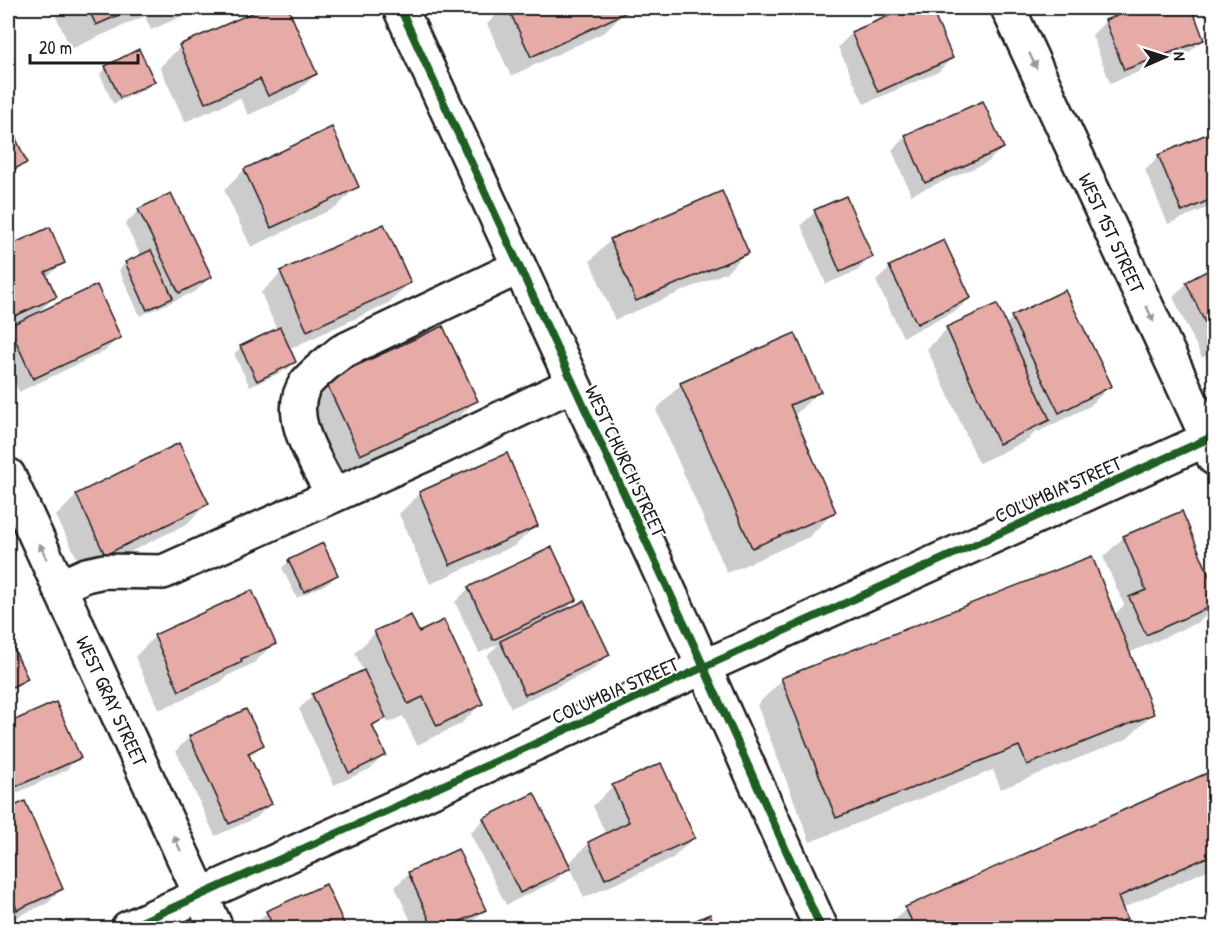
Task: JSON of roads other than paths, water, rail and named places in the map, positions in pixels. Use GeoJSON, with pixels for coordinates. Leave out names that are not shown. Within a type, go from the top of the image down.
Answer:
{"type":"FeatureCollection","features":[{"type":"Feature","properties":{"kind":"street","name":"WEST CHURCH STREET"},"geometry":{"type":"LineString","coordinates":[[400,8],[821,928]]}},
{"type":"Feature","properties":{"kind":"street","name":"WEST 1ST STREET"},"geometry":{"type":"LineString","coordinates":[[1008,8],[1212,444]]}},
{"type":"Feature","properties":{"kind":"street"},"geometry":{"type":"LineString","coordinates":[[333,495],[304,437],[298,419],[297,403],[305,385],[318,370],[341,352],[519,267]]}},
{"type":"Feature","properties":{"kind":"street"},"geometry":{"type":"LineString","coordinates":[[59,587],[86,575],[104,571],[163,572],[447,444],[573,384]]}},
{"type":"Feature","properties":{"kind":"street","name":"COLUMBIA STREET"},"geometry":{"type":"LineString","coordinates":[[128,928],[704,668],[1212,444]]}},
{"type":"Feature","properties":{"kind":"street","name":"WEST GRAY STREET"},"geometry":{"type":"LineString","coordinates":[[8,475],[216,928]]}}]}
